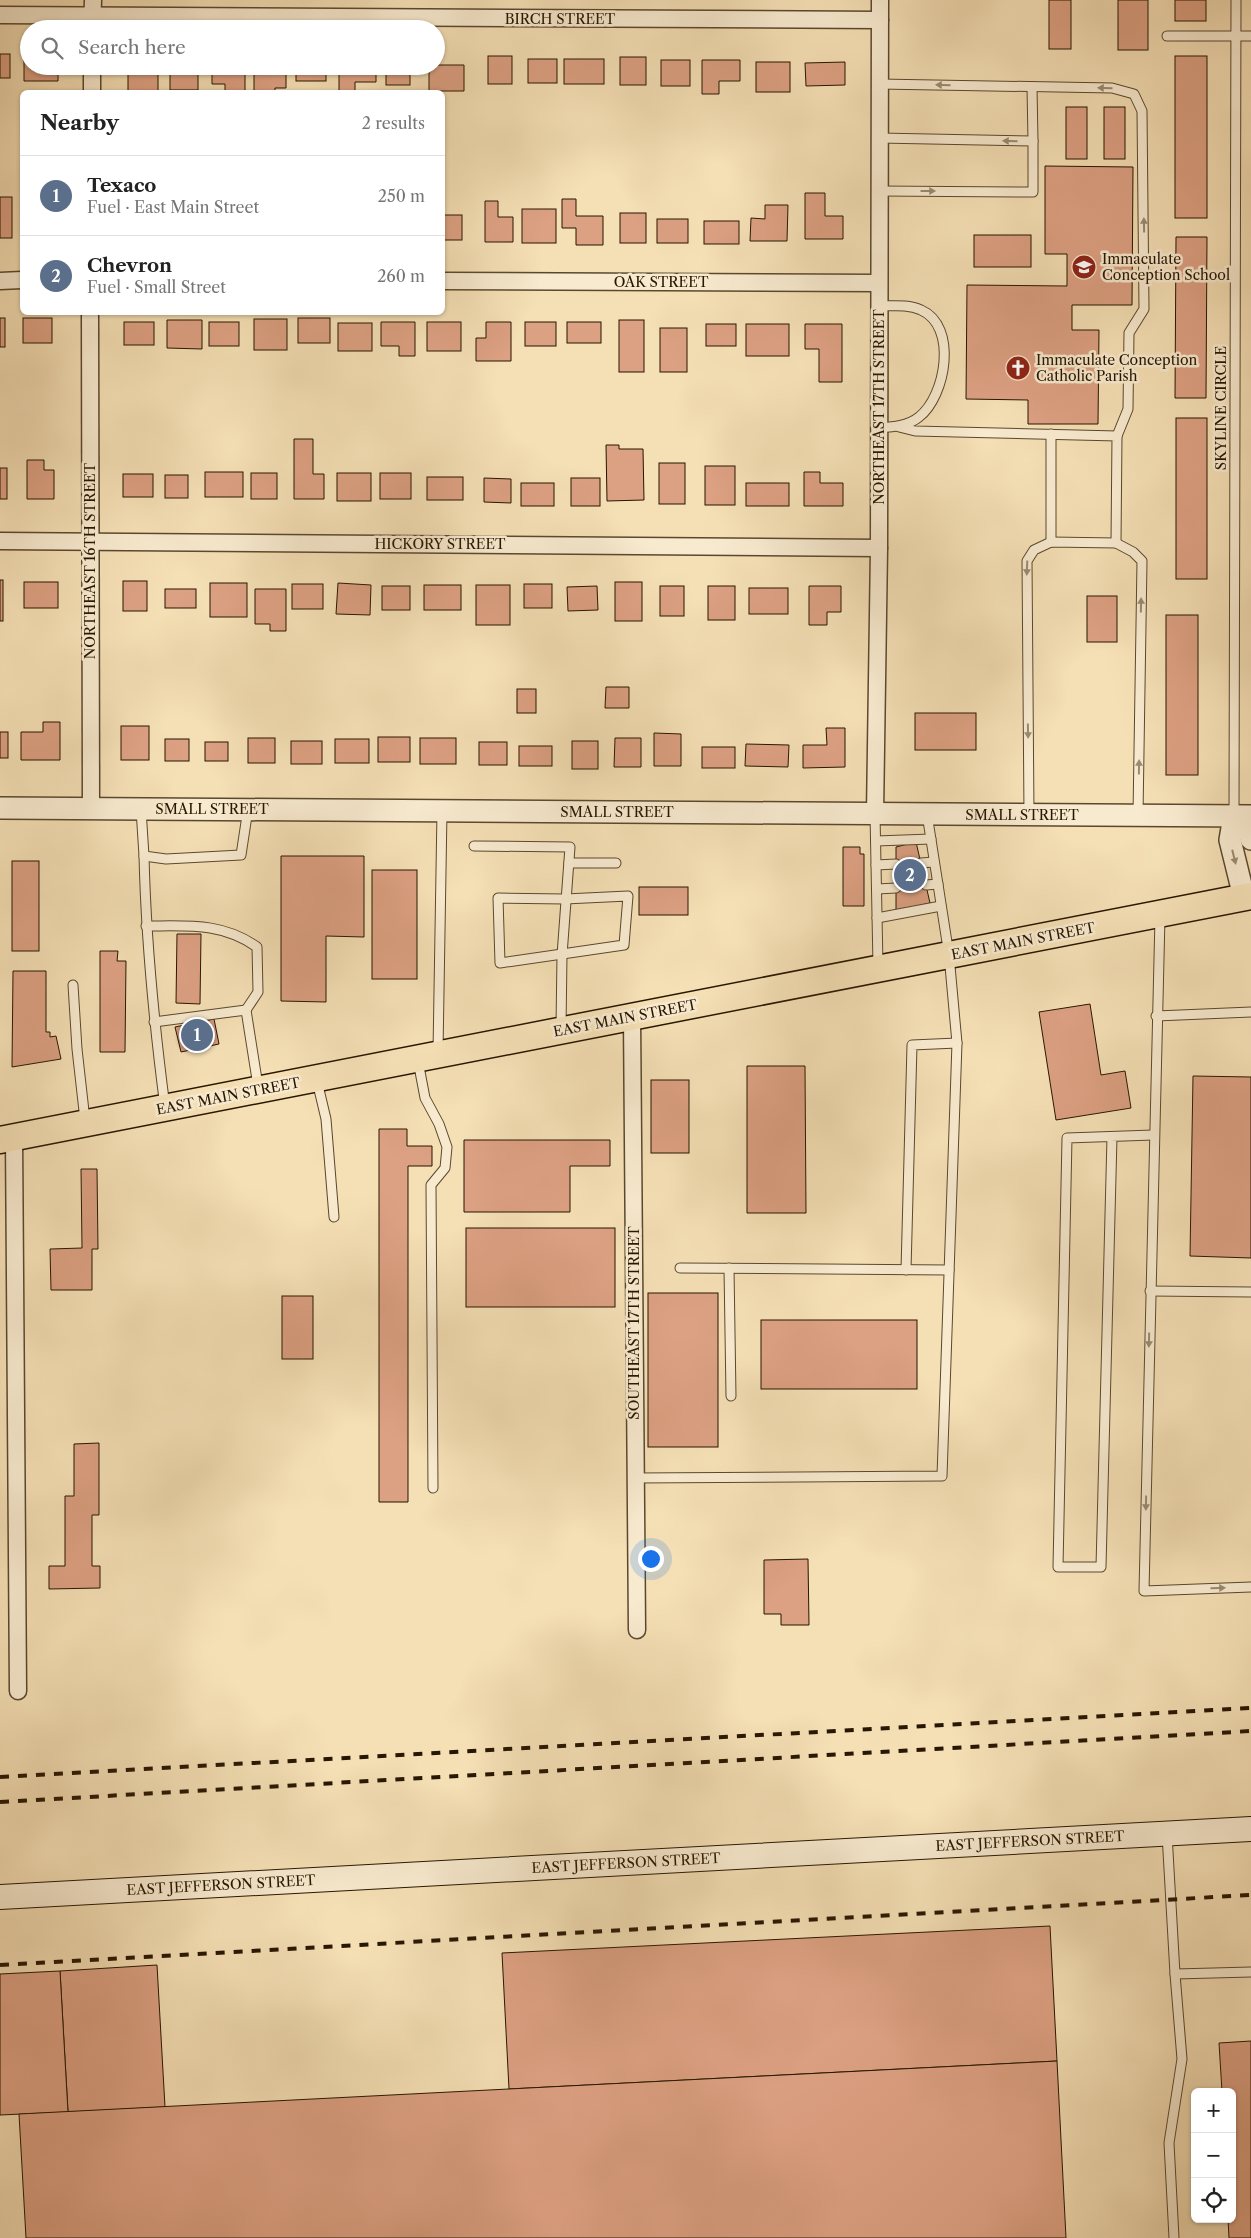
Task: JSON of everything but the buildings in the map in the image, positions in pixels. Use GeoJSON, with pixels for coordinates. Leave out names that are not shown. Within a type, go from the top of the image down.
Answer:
{"type":"FeatureCollection","features":[{"type":"Feature","properties":{"kind":"main road","name":"EAST MAIN STREET"},"geometry":{"type":"LineString","coordinates":[[7,1139],[1247,897]]}},
{"type":"Feature","properties":{"kind":"main road","name":"EAST JEFFERSON STREET"},"geometry":{"type":"LineString","coordinates":[[0,1897],[1251,1829]]}},
{"type":"Feature","properties":{"kind":"street","name":"NORTHEAST 17TH STREET"},"geometry":{"type":"LineString","coordinates":[[875,814],[879,548],[880,0]]}},
{"type":"Feature","properties":{"kind":"street","name":"BIRCH STREET"},"geometry":{"type":"LineString","coordinates":[[0,15],[880,20]]}},
{"type":"Feature","properties":{"kind":"street"},"geometry":{"type":"LineString","coordinates":[[92,75],[92,90]]}},
{"type":"Feature","properties":{"kind":"street"},"geometry":{"type":"LineString","coordinates":[[0,281],[20,280]]}},
{"type":"Feature","properties":{"kind":"street","name":"OAK STREET"},"geometry":{"type":"LineString","coordinates":[[445,281],[879,283]]}},
{"type":"Feature","properties":{"kind":"street","name":"NORTHEAST 16TH STREET"},"geometry":{"type":"LineString","coordinates":[[90,315],[91,808]]}},
{"type":"Feature","properties":{"kind":"street","name":"HICKORY STREET"},"geometry":{"type":"LineString","coordinates":[[0,541],[879,548]]}},
{"type":"Feature","properties":{"kind":"street","name":"SMALL STREET"},"geometry":{"type":"LineString","coordinates":[[0,808],[1243,816]]}},
{"type":"Feature","properties":{"kind":"street"},"geometry":{"type":"LineString","coordinates":[[1243,816],[1251,839]]}},
{"type":"Feature","properties":{"kind":"street"},"geometry":{"type":"LineString","coordinates":[[1243,816],[1230,840],[1247,897]]}},
{"type":"Feature","properties":{"kind":"street","name":"SOUTHEAST 17TH STREET"},"geometry":{"type":"LineString","coordinates":[[632,1016],[637,1630]]}},
{"type":"Feature","properties":{"kind":"street"},"geometry":{"type":"LineString","coordinates":[[7,1139],[18,1691]]}},
{"type":"Feature","properties":{"kind":"lane","name":"SKYLINE CIRCLE"},"geometry":{"type":"LineString","coordinates":[[1236,0],[1243,816]]}},
{"type":"Feature","properties":{"kind":"lane"},"geometry":{"type":"LineString","coordinates":[[1167,36],[1251,36]]}},
{"type":"Feature","properties":{"kind":"lane"},"geometry":{"type":"LineString","coordinates":[[879,84],[1112,88],[1134,94],[1142,111],[1144,309],[1129,333],[1128,409],[1117,436],[1116,543]]}},
{"type":"Feature","properties":{"kind":"lane"},"geometry":{"type":"LineString","coordinates":[[879,191],[1034,192],[1032,87]]}},
{"type":"Feature","properties":{"kind":"lane"},"geometry":{"type":"LineString","coordinates":[[879,138],[1033,141]]}},
{"type":"Feature","properties":{"kind":"lane"},"geometry":{"type":"LineString","coordinates":[[879,306],[910,306],[922,310],[935,320],[942,333],[944,358],[942,378],[936,394],[919,418],[899,427]]}},
{"type":"Feature","properties":{"kind":"lane"},"geometry":{"type":"LineString","coordinates":[[879,428],[899,427],[914,431],[1117,436]]}},
{"type":"Feature","properties":{"kind":"lane"},"geometry":{"type":"LineString","coordinates":[[1051,542],[1052,434]]}},
{"type":"Feature","properties":{"kind":"lane"},"geometry":{"type":"LineString","coordinates":[[1029,815],[1027,561],[1034,550],[1051,542],[1116,543],[1133,552],[1142,561],[1138,816]]}},
{"type":"Feature","properties":{"kind":"lane"},"geometry":{"type":"LineString","coordinates":[[141,809],[146,926],[154,1022],[165,1108]]}},
{"type":"Feature","properties":{"kind":"lane"},"geometry":{"type":"LineString","coordinates":[[144,856],[166,859],[241,856],[248,810]]}},
{"type":"Feature","properties":{"kind":"lane"},"geometry":{"type":"LineString","coordinates":[[433,1488],[430,1185],[445,1168],[447,1147],[439,1124],[426,1098],[442,811]]}},
{"type":"Feature","properties":{"kind":"lane"},"geometry":{"type":"LineString","coordinates":[[875,814],[879,969]]}},
{"type":"Feature","properties":{"kind":"lane"},"geometry":{"type":"LineString","coordinates":[[635,1478],[942,1476],[956,1043],[949,955],[927,814]]}},
{"type":"Feature","properties":{"kind":"lane"},"geometry":{"type":"LineString","coordinates":[[876,841],[931,839]]}},
{"type":"Feature","properties":{"kind":"lane"},"geometry":{"type":"LineString","coordinates":[[474,846],[570,847],[562,955],[561,1031]]}},
{"type":"Feature","properties":{"kind":"lane"},"geometry":{"type":"LineString","coordinates":[[921,863],[934,862]]}},
{"type":"Feature","properties":{"kind":"lane"},"geometry":{"type":"LineString","coordinates":[[569,863],[616,863]]}},
{"type":"Feature","properties":{"kind":"lane"},"geometry":{"type":"LineString","coordinates":[[876,865],[896,864]]}},
{"type":"Feature","properties":{"kind":"lane"},"geometry":{"type":"LineString","coordinates":[[926,885],[938,884]]}},
{"type":"Feature","properties":{"kind":"lane"},"geometry":{"type":"LineString","coordinates":[[877,889],[896,888]]}},
{"type":"Feature","properties":{"kind":"lane"},"geometry":{"type":"LineString","coordinates":[[628,896],[624,945],[562,955],[500,963],[498,898],[565,899],[628,896]]}},
{"type":"Feature","properties":{"kind":"lane"},"geometry":{"type":"LineString","coordinates":[[877,918],[941,906]]}},
{"type":"Feature","properties":{"kind":"lane"},"geometry":{"type":"LineString","coordinates":[[1160,914],[1156,1016],[1144,1591],[1251,1586]]}},
{"type":"Feature","properties":{"kind":"lane"},"geometry":{"type":"LineString","coordinates":[[146,926],[212,927],[241,936],[257,947],[258,992],[246,1010],[258,1090]]}},
{"type":"Feature","properties":{"kind":"lane"},"geometry":{"type":"LineString","coordinates":[[73,985],[77,1049],[86,1123]]}},
{"type":"Feature","properties":{"kind":"lane"},"geometry":{"type":"LineString","coordinates":[[154,1022],[246,1010]]}},
{"type":"Feature","properties":{"kind":"lane"},"geometry":{"type":"LineString","coordinates":[[1156,1016],[1251,1012]]}},
{"type":"Feature","properties":{"kind":"lane"},"geometry":{"type":"LineString","coordinates":[[906,1270],[912,1045],[956,1043]]}},
{"type":"Feature","properties":{"kind":"lane"},"geometry":{"type":"LineString","coordinates":[[317,1078],[326,1120],[334,1217]]}},
{"type":"Feature","properties":{"kind":"lane"},"geometry":{"type":"LineString","coordinates":[[1112,1137],[1101,1567],[1058,1567],[1066,1138],[1154,1135]]}},
{"type":"Feature","properties":{"kind":"lane"},"geometry":{"type":"LineString","coordinates":[[680,1268],[949,1270]]}},
{"type":"Feature","properties":{"kind":"lane"},"geometry":{"type":"LineString","coordinates":[[729,1268],[731,1396]]}},
{"type":"Feature","properties":{"kind":"lane"},"geometry":{"type":"LineString","coordinates":[[1150,1292],[1251,1292]]}},
{"type":"Feature","properties":{"kind":"lane"},"geometry":{"type":"LineString","coordinates":[[1167,1834],[1182,2059],[1169,2143],[1174,2238]]}},
{"type":"Feature","properties":{"kind":"lane"},"geometry":{"type":"LineString","coordinates":[[1175,1974],[1251,1972]]}},
{"type":"Feature","properties":{"kind":"railway"},"geometry":{"type":"LineString","coordinates":[[0,1777],[1251,1708]]}},
{"type":"Feature","properties":{"kind":"railway"},"geometry":{"type":"LineString","coordinates":[[0,1802],[1251,1731]]}},
{"type":"Feature","properties":{"kind":"railway"},"geometry":{"type":"LineString","coordinates":[[0,1965],[1251,1895]]}},
{"type":"Feature","properties":{"kind":"place","name":"Immaculate Conception School"},"geometry":{"type":"Point","coordinates":[1084,267]}},
{"type":"Feature","properties":{"kind":"place","name":"Immaculate Conception Catholic Parish"},"geometry":{"type":"Point","coordinates":[1018,368]}},
{"type":"Feature","properties":{"kind":"place","name":"Chevron"},"geometry":{"type":"Point","coordinates":[910,875]}},
{"type":"Feature","properties":{"kind":"place","name":"Texaco"},"geometry":{"type":"Point","coordinates":[197,1035]}}]}
